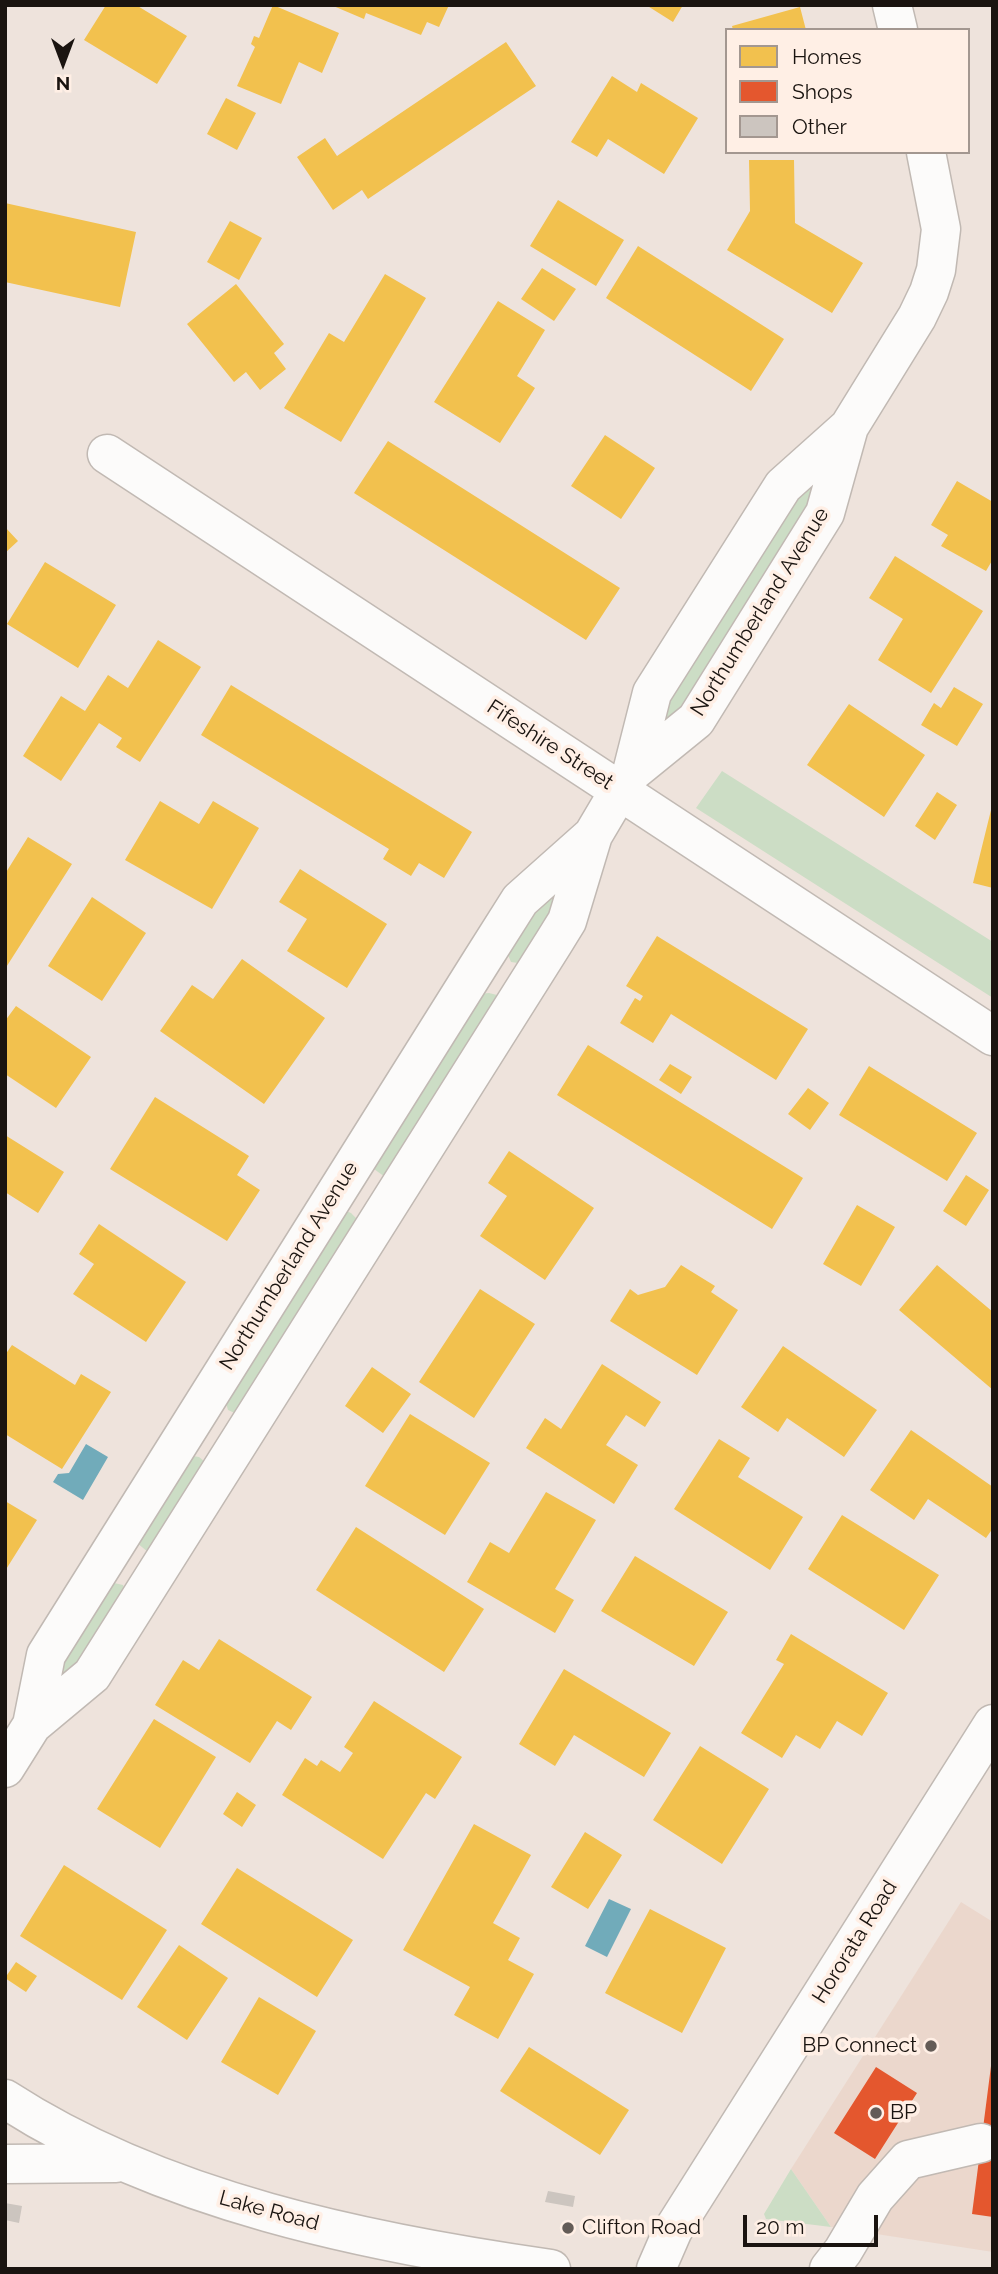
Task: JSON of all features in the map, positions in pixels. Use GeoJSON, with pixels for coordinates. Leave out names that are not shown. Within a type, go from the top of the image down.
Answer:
{"type":"FeatureCollection","features":[{"type":"Feature","properties":{"kind":"street"},"geometry":{"type":"LineString","coordinates":[[892,5],[898,28]]}},
{"type":"Feature","properties":{"kind":"street","name":"Northumberland Avenue"},"geometry":{"type":"LineString","coordinates":[[625,781],[696,720],[825,513],[849,427],[917,317],[936,270],[941,229],[926,154]]}},
{"type":"Feature","properties":{"kind":"street","name":"Northumberland Avenue"},"geometry":{"type":"LineString","coordinates":[[5,1768],[32,1725],[92,1675],[526,989],[567,921],[593,835],[625,781],[652,694],[783,486],[849,427]]}},
{"type":"Feature","properties":{"kind":"street","name":"Fifeshire Street"},"geometry":{"type":"LineString","coordinates":[[107,454],[625,781],[993,1037]]}},
{"type":"Feature","properties":{"kind":"street","name":"Northumberland Avenue"},"geometry":{"type":"LineString","coordinates":[[32,1725],[46,1655],[345,1177],[520,900],[593,835]]}},
{"type":"Feature","properties":{"kind":"street"},"geometry":{"type":"LineString","coordinates":[[482,960],[526,989]]}},
{"type":"Feature","properties":{"kind":"street"},"geometry":{"type":"LineString","coordinates":[[345,1177],[389,1206]]}},
{"type":"Feature","properties":{"kind":"street"},"geometry":{"type":"LineString","coordinates":[[195,1415],[239,1444]]}},
{"type":"Feature","properties":{"kind":"street"},"geometry":{"type":"LineString","coordinates":[[108,1554],[152,1581]]}},
{"type":"Feature","properties":{"kind":"street","name":"Hororata Road"},"geometry":{"type":"LineString","coordinates":[[656,2269],[673,2230],[993,1724]]}},
{"type":"Feature","properties":{"kind":"street","name":"Lake Road"},"geometry":{"type":"LineString","coordinates":[[5,2099],[84,2143],[207,2193],[391,2243],[551,2269]]}},
{"type":"Feature","properties":{"kind":"street"},"geometry":{"type":"LineString","coordinates":[[829,2269],[843,2251],[875,2197],[908,2160],[981,2143]]}},
{"type":"Feature","properties":{"kind":"street"},"geometry":{"type":"LineString","coordinates":[[5,2164],[129,2163]]}},
{"type":"Feature","properties":{"kind":"shaded area","name":"BP Connect"},"geometry":{"type":"Polygon","coordinates":[[[961,1902],[993,1922],[993,2252],[831,2227],[791,2169],[961,1902]]]}},
{"type":"Feature","properties":{"kind":"green space"},"geometry":{"type":"Polygon","coordinates":[[[805,478],[823,484],[673,727],[656,715],[805,478]]]}},
{"type":"Feature","properties":{"kind":"green space"},"geometry":{"type":"Polygon","coordinates":[[[722,771],[993,942],[993,998],[696,808],[722,771]]]}},
{"type":"Feature","properties":{"kind":"green space"},"geometry":{"type":"Polygon","coordinates":[[[550,883],[566,887],[518,963],[511,962],[508,955],[550,883]]]}},
{"type":"Feature","properties":{"kind":"green space"},"geometry":{"type":"Polygon","coordinates":[[[479,994],[497,995],[497,1005],[385,1177],[374,1169],[377,1160],[479,994]]]}},
{"type":"Feature","properties":{"kind":"green space"},"geometry":{"type":"Polygon","coordinates":[[[344,1210],[357,1219],[237,1414],[228,1410],[226,1403],[344,1210]]]}},
{"type":"Feature","properties":{"kind":"green space"},"geometry":{"type":"Polygon","coordinates":[[[193,1456],[204,1461],[204,1469],[148,1552],[137,1543],[193,1456]]]}},
{"type":"Feature","properties":{"kind":"green space"},"geometry":{"type":"Polygon","coordinates":[[[106,1585],[123,1585],[127,1595],[69,1685],[53,1679],[106,1585]]]}},
{"type":"Feature","properties":{"kind":"green space"},"geometry":{"type":"Polygon","coordinates":[[[791,2169],[831,2227],[766,2219],[764,2214],[791,2169]]]}},
{"type":"Feature","properties":{"kind":"water"},"geometry":{"type":"Polygon","coordinates":[[[86,1444],[108,1457],[83,1500],[53,1482],[58,1474],[69,1473],[86,1444]]]}},
{"type":"Feature","properties":{"kind":"water"},"geometry":{"type":"Polygon","coordinates":[[[609,1899],[631,1909],[607,1957],[585,1946],[609,1899]]]}},
{"type":"Feature","properties":{"kind":"building: Homes"},"geometry":{"type":"Polygon","coordinates":[[[106,5],[136,5],[187,36],[157,84],[84,40],[106,5]]]}},
{"type":"Feature","properties":{"kind":"building: Homes"},"geometry":{"type":"Polygon","coordinates":[[[273,5],[339,33],[322,73],[299,62],[281,104],[237,86],[255,47],[251,44],[254,36],[259,38],[273,5]]]}},
{"type":"Feature","properties":{"kind":"building: Homes"},"geometry":{"type":"Polygon","coordinates":[[[331,5],[449,5],[439,27],[427,22],[421,35],[366,13],[364,19],[331,5]]]}},
{"type":"Feature","properties":{"kind":"building: Homes"},"geometry":{"type":"Polygon","coordinates":[[[646,5],[683,5],[673,22],[646,5]]]}},
{"type":"Feature","properties":{"kind":"building: Homes"},"geometry":{"type":"Polygon","coordinates":[[[800,7],[805,28],[732,28],[800,7]]]}},
{"type":"Feature","properties":{"kind":"building: Homes"},"geometry":{"type":"Polygon","coordinates":[[[506,42],[536,86],[368,199],[362,190],[333,210],[297,157],[325,138],[337,156],[506,42]]]}},
{"type":"Feature","properties":{"kind":"building: Homes"},"geometry":{"type":"Polygon","coordinates":[[[612,76],[637,92],[641,83],[698,118],[664,174],[608,139],[597,157],[571,142],[612,76]]]}},
{"type":"Feature","properties":{"kind":"building: Homes"},"geometry":{"type":"Polygon","coordinates":[[[226,98],[256,113],[237,150],[207,134],[226,98]]]}},
{"type":"Feature","properties":{"kind":"building: Homes"},"geometry":{"type":"Polygon","coordinates":[[[749,160],[794,160],[795,223],[863,263],[832,313],[727,250],[750,211],[749,160]]]}},
{"type":"Feature","properties":{"kind":"building: Homes"},"geometry":{"type":"Polygon","coordinates":[[[558,200],[624,240],[596,286],[530,246],[558,200]]]}},
{"type":"Feature","properties":{"kind":"building: Homes"},"geometry":{"type":"Polygon","coordinates":[[[5,203],[136,232],[120,307],[5,282],[5,203]]]}},
{"type":"Feature","properties":{"kind":"building: Homes"},"geometry":{"type":"Polygon","coordinates":[[[230,221],[262,238],[239,280],[207,262],[230,221]]]}},
{"type":"Feature","properties":{"kind":"building: Homes"},"geometry":{"type":"Polygon","coordinates":[[[638,246],[784,339],[751,391],[606,298],[638,246]]]}},
{"type":"Feature","properties":{"kind":"building: Homes"},"geometry":{"type":"Polygon","coordinates":[[[542,268],[576,289],[554,321],[521,299],[542,268]]]}},
{"type":"Feature","properties":{"kind":"building: Homes"},"geometry":{"type":"Polygon","coordinates":[[[385,274],[426,298],[341,442],[284,408],[329,333],[344,342],[385,274]]]}},
{"type":"Feature","properties":{"kind":"building: Homes"},"geometry":{"type":"Polygon","coordinates":[[[236,284],[284,344],[274,353],[286,369],[260,390],[246,372],[234,382],[187,324],[236,284]]]}},
{"type":"Feature","properties":{"kind":"building: Homes"},"geometry":{"type":"Polygon","coordinates":[[[498,301],[545,330],[517,376],[535,388],[500,443],[434,402],[498,301]]]}},
{"type":"Feature","properties":{"kind":"building: Homes"},"geometry":{"type":"Polygon","coordinates":[[[605,435],[655,468],[621,519],[571,486],[605,435]]]}},
{"type":"Feature","properties":{"kind":"building: Homes"},"geometry":{"type":"Polygon","coordinates":[[[388,441],[620,588],[586,640],[354,493],[388,441]]]}},
{"type":"Feature","properties":{"kind":"building: Homes"},"geometry":{"type":"Polygon","coordinates":[[[957,481],[993,502],[993,559],[986,571],[941,546],[948,535],[931,525],[957,481]]]}},
{"type":"Feature","properties":{"kind":"building: Homes"},"geometry":{"type":"Polygon","coordinates":[[[5,527],[18,541],[5,553],[5,527]]]}},
{"type":"Feature","properties":{"kind":"building: Homes"},"geometry":{"type":"Polygon","coordinates":[[[895,556],[983,611],[931,693],[878,660],[903,619],[869,598],[895,556]]]}},
{"type":"Feature","properties":{"kind":"building: Homes"},"geometry":{"type":"Polygon","coordinates":[[[45,562],[116,605],[78,668],[7,624],[45,562]]]}},
{"type":"Feature","properties":{"kind":"building: Homes"},"geometry":{"type":"Polygon","coordinates":[[[158,640],[201,667],[140,762],[116,747],[122,738],[99,723],[61,781],[23,756],[61,696],[85,711],[108,675],[128,688],[158,640]]]}},
{"type":"Feature","properties":{"kind":"building: Homes"},"geometry":{"type":"Polygon","coordinates":[[[231,685],[472,832],[444,878],[419,863],[411,876],[383,859],[389,849],[201,735],[231,685]]]}},
{"type":"Feature","properties":{"kind":"building: Homes"},"geometry":{"type":"Polygon","coordinates":[[[954,687],[983,704],[957,746],[921,725],[934,703],[941,708],[954,687]]]}},
{"type":"Feature","properties":{"kind":"building: Homes"},"geometry":{"type":"Polygon","coordinates":[[[849,704],[925,755],[884,817],[807,765],[849,704]]]}},
{"type":"Feature","properties":{"kind":"building: Homes"},"geometry":{"type":"Polygon","coordinates":[[[937,792],[957,805],[935,840],[915,826],[937,792]]]}},
{"type":"Feature","properties":{"kind":"building: Homes"},"geometry":{"type":"Polygon","coordinates":[[[160,801],[199,824],[213,801],[259,828],[212,909],[125,860],[160,801]]]}},
{"type":"Feature","properties":{"kind":"building: Homes"},"geometry":{"type":"Polygon","coordinates":[[[993,806],[993,888],[973,883],[993,806]]]}},
{"type":"Feature","properties":{"kind":"building: Homes"},"geometry":{"type":"Polygon","coordinates":[[[28,837],[72,864],[5,969],[5,874],[28,837]]]}},
{"type":"Feature","properties":{"kind":"building: Homes"},"geometry":{"type":"Polygon","coordinates":[[[300,869],[387,924],[347,988],[287,951],[307,919],[279,902],[300,869]]]}},
{"type":"Feature","properties":{"kind":"building: Homes"},"geometry":{"type":"Polygon","coordinates":[[[92,897],[146,933],[102,1001],[48,966],[92,897]]]}},
{"type":"Feature","properties":{"kind":"building: Homes"},"geometry":{"type":"Polygon","coordinates":[[[657,936],[808,1029],[776,1080],[671,1014],[653,1043],[620,1023],[635,998],[640,1001],[643,996],[626,986],[657,936]]]}},
{"type":"Feature","properties":{"kind":"building: Homes"},"geometry":{"type":"Polygon","coordinates":[[[242,959],[325,1018],[264,1104],[160,1031],[192,985],[213,999],[242,959]]]}},
{"type":"Feature","properties":{"kind":"building: Homes"},"geometry":{"type":"Polygon","coordinates":[[[16,1006],[91,1057],[56,1108],[5,1074],[5,1021],[16,1006]]]}},
{"type":"Feature","properties":{"kind":"building: Homes"},"geometry":{"type":"Polygon","coordinates":[[[588,1045],[803,1178],[772,1229],[557,1095],[588,1045]]]}},
{"type":"Feature","properties":{"kind":"building: Homes"},"geometry":{"type":"Polygon","coordinates":[[[670,1064],[692,1077],[681,1094],[659,1080],[670,1064]]]}},
{"type":"Feature","properties":{"kind":"building: Homes"},"geometry":{"type":"Polygon","coordinates":[[[869,1066],[977,1133],[947,1181],[839,1115],[869,1066]]]}},
{"type":"Feature","properties":{"kind":"building: Homes"},"geometry":{"type":"Polygon","coordinates":[[[808,1088],[829,1103],[810,1130],[788,1114],[808,1088]]]}},
{"type":"Feature","properties":{"kind":"building: Homes"},"geometry":{"type":"Polygon","coordinates":[[[155,1097],[249,1156],[237,1175],[260,1190],[227,1241],[110,1169],[155,1097]]]}},
{"type":"Feature","properties":{"kind":"building: Homes"},"geometry":{"type":"Polygon","coordinates":[[[5,1135],[64,1172],[38,1213],[5,1192],[5,1135]]]}},
{"type":"Feature","properties":{"kind":"building: Homes"},"geometry":{"type":"Polygon","coordinates":[[[509,1151],[594,1208],[545,1280],[480,1236],[507,1196],[488,1183],[509,1151]]]}},
{"type":"Feature","properties":{"kind":"building: Homes"},"geometry":{"type":"Polygon","coordinates":[[[966,1175],[989,1190],[966,1226],[943,1211],[966,1175]]]}},
{"type":"Feature","properties":{"kind":"building: Homes"},"geometry":{"type":"Polygon","coordinates":[[[857,1205],[895,1227],[861,1286],[823,1264],[857,1205]]]}},
{"type":"Feature","properties":{"kind":"building: Homes"},"geometry":{"type":"Polygon","coordinates":[[[99,1224],[186,1282],[146,1342],[73,1294],[94,1264],[79,1254],[99,1224]]]}},
{"type":"Feature","properties":{"kind":"building: Homes"},"geometry":{"type":"Polygon","coordinates":[[[681,1265],[715,1286],[711,1292],[738,1310],[697,1375],[610,1321],[630,1289],[638,1295],[665,1287],[681,1265]]]}},
{"type":"Feature","properties":{"kind":"building: Homes"},"geometry":{"type":"Polygon","coordinates":[[[937,1265],[993,1312],[993,1390],[899,1310],[937,1265]]]}},
{"type":"Feature","properties":{"kind":"building: Homes"},"geometry":{"type":"Polygon","coordinates":[[[480,1289],[535,1324],[474,1418],[419,1382],[480,1289]]]}},
{"type":"Feature","properties":{"kind":"building: Homes"},"geometry":{"type":"Polygon","coordinates":[[[12,1345],[75,1385],[81,1374],[111,1392],[62,1469],[5,1434],[5,1355],[12,1345]]]}},
{"type":"Feature","properties":{"kind":"building: Homes"},"geometry":{"type":"Polygon","coordinates":[[[783,1346],[877,1410],[844,1457],[787,1418],[778,1432],[741,1407],[783,1346]]]}},
{"type":"Feature","properties":{"kind":"building: Homes"},"geometry":{"type":"Polygon","coordinates":[[[602,1364],[661,1402],[645,1427],[626,1415],[606,1445],[638,1465],[614,1504],[526,1448],[545,1418],[561,1429],[602,1364]]]}},
{"type":"Feature","properties":{"kind":"building: Homes"},"geometry":{"type":"Polygon","coordinates":[[[372,1367],[411,1394],[383,1433],[345,1406],[372,1367]]]}},
{"type":"Feature","properties":{"kind":"building: Homes"},"geometry":{"type":"Polygon","coordinates":[[[410,1414],[490,1463],[445,1535],[365,1486],[410,1414]]]}},
{"type":"Feature","properties":{"kind":"building: Homes"},"geometry":{"type":"Polygon","coordinates":[[[911,1430],[993,1487],[993,1528],[986,1538],[928,1499],[914,1520],[870,1490],[911,1430]]]}},
{"type":"Feature","properties":{"kind":"building: Homes"},"geometry":{"type":"Polygon","coordinates":[[[719,1439],[750,1458],[738,1477],[803,1517],[770,1570],[674,1509],[719,1439]]]}},
{"type":"Feature","properties":{"kind":"building: Homes"},"geometry":{"type":"Polygon","coordinates":[[[546,1492],[596,1520],[555,1589],[574,1600],[555,1633],[467,1582],[490,1542],[509,1553],[546,1492]]]}},
{"type":"Feature","properties":{"kind":"building: Homes"},"geometry":{"type":"Polygon","coordinates":[[[5,1501],[37,1520],[5,1571],[5,1501]]]}},
{"type":"Feature","properties":{"kind":"building: Homes"},"geometry":{"type":"Polygon","coordinates":[[[842,1515],[939,1575],[904,1630],[808,1569],[842,1515]]]}},
{"type":"Feature","properties":{"kind":"building: Homes"},"geometry":{"type":"Polygon","coordinates":[[[356,1527],[484,1609],[444,1672],[316,1590],[356,1527]]]}},
{"type":"Feature","properties":{"kind":"building: Homes"},"geometry":{"type":"Polygon","coordinates":[[[635,1556],[728,1612],[694,1666],[601,1611],[635,1556]]]}},
{"type":"Feature","properties":{"kind":"building: Homes"},"geometry":{"type":"Polygon","coordinates":[[[791,1634],[888,1693],[862,1736],[837,1721],[820,1749],[796,1735],[782,1758],[741,1733],[784,1664],[776,1660],[791,1634]]]}},
{"type":"Feature","properties":{"kind":"building: Homes"},"geometry":{"type":"Polygon","coordinates":[[[219,1639],[312,1697],[291,1730],[277,1721],[250,1763],[155,1705],[183,1660],[199,1670],[219,1639]]]}},
{"type":"Feature","properties":{"kind":"building: Homes"},"geometry":{"type":"Polygon","coordinates":[[[564,1669],[671,1733],[644,1777],[574,1735],[555,1766],[519,1744],[564,1669]]]}},
{"type":"Feature","properties":{"kind":"building: Homes"},"geometry":{"type":"Polygon","coordinates":[[[374,1701],[462,1757],[435,1799],[426,1793],[383,1859],[282,1795],[305,1758],[317,1766],[321,1760],[340,1772],[353,1753],[344,1747],[374,1701]]]}},
{"type":"Feature","properties":{"kind":"building: Homes"},"geometry":{"type":"Polygon","coordinates":[[[154,1719],[216,1757],[160,1848],[97,1809],[154,1719]]]}},
{"type":"Feature","properties":{"kind":"building: Homes"},"geometry":{"type":"Polygon","coordinates":[[[700,1746],[769,1789],[722,1864],[653,1820],[700,1746]]]}},
{"type":"Feature","properties":{"kind":"building: Homes"},"geometry":{"type":"Polygon","coordinates":[[[237,1792],[256,1805],[242,1827],[223,1814],[237,1792]]]}},
{"type":"Feature","properties":{"kind":"building: Homes"},"geometry":{"type":"Polygon","coordinates":[[[474,1824],[531,1855],[493,1923],[520,1938],[508,1960],[534,1974],[498,2039],[454,2015],[470,1987],[403,1950],[474,1824]]]}},
{"type":"Feature","properties":{"kind":"building: Homes"},"geometry":{"type":"Polygon","coordinates":[[[585,1832],[622,1855],[588,1909],[551,1887],[585,1832]]]}},
{"type":"Feature","properties":{"kind":"building: Homes"},"geometry":{"type":"Polygon","coordinates":[[[64,1865],[167,1930],[122,2000],[20,1936],[64,1865]]]}},
{"type":"Feature","properties":{"kind":"building: Homes"},"geometry":{"type":"Polygon","coordinates":[[[237,1868],[353,1940],[317,1997],[201,1924],[237,1868]]]}},
{"type":"Feature","properties":{"kind":"building: Homes"},"geometry":{"type":"Polygon","coordinates":[[[650,1909],[726,1948],[682,2033],[605,1993],[650,1909]]]}},
{"type":"Feature","properties":{"kind":"building: Homes"},"geometry":{"type":"Polygon","coordinates":[[[179,1945],[228,1978],[187,2040],[137,2007],[179,1945]]]}},
{"type":"Feature","properties":{"kind":"building: Homes"},"geometry":{"type":"Polygon","coordinates":[[[16,1962],[37,1976],[26,1992],[5,1978],[16,1962]]]}},
{"type":"Feature","properties":{"kind":"building: Homes"},"geometry":{"type":"Polygon","coordinates":[[[259,1997],[316,2031],[278,2095],[221,2062],[259,1997]]]}},
{"type":"Feature","properties":{"kind":"building: Homes"},"geometry":{"type":"Polygon","coordinates":[[[529,2047],[629,2110],[600,2155],[500,2091],[529,2047]]]}},
{"type":"Feature","properties":{"kind":"building: Shops"},"geometry":{"type":"Polygon","coordinates":[[[993,2066],[993,2217],[972,2214],[993,2066]]]}},
{"type":"Feature","properties":{"kind":"building: Shops","name":"BP"},"geometry":{"type":"Polygon","coordinates":[[[876,2067],[917,2093],[875,2159],[834,2133],[876,2067]]]}},
{"type":"Feature","properties":{"kind":"building: Other"},"geometry":{"type":"Polygon","coordinates":[[[548,2191],[575,2196],[573,2207],[545,2202],[548,2191]]]}},
{"type":"Feature","properties":{"kind":"building: Other"},"geometry":{"type":"Polygon","coordinates":[[[5,2203],[22,2206],[19,2223],[5,2220],[5,2203]]]}},
{"type":"Feature","properties":{"kind":"place","name":"BP Connect"},"geometry":{"type":"Point","coordinates":[931,2046]}},
{"type":"Feature","properties":{"kind":"place","name":"BP"},"geometry":{"type":"Point","coordinates":[876,2113]}},
{"type":"Feature","properties":{"kind":"place","name":"Clifton Road"},"geometry":{"type":"Point","coordinates":[568,2228]}}]}
